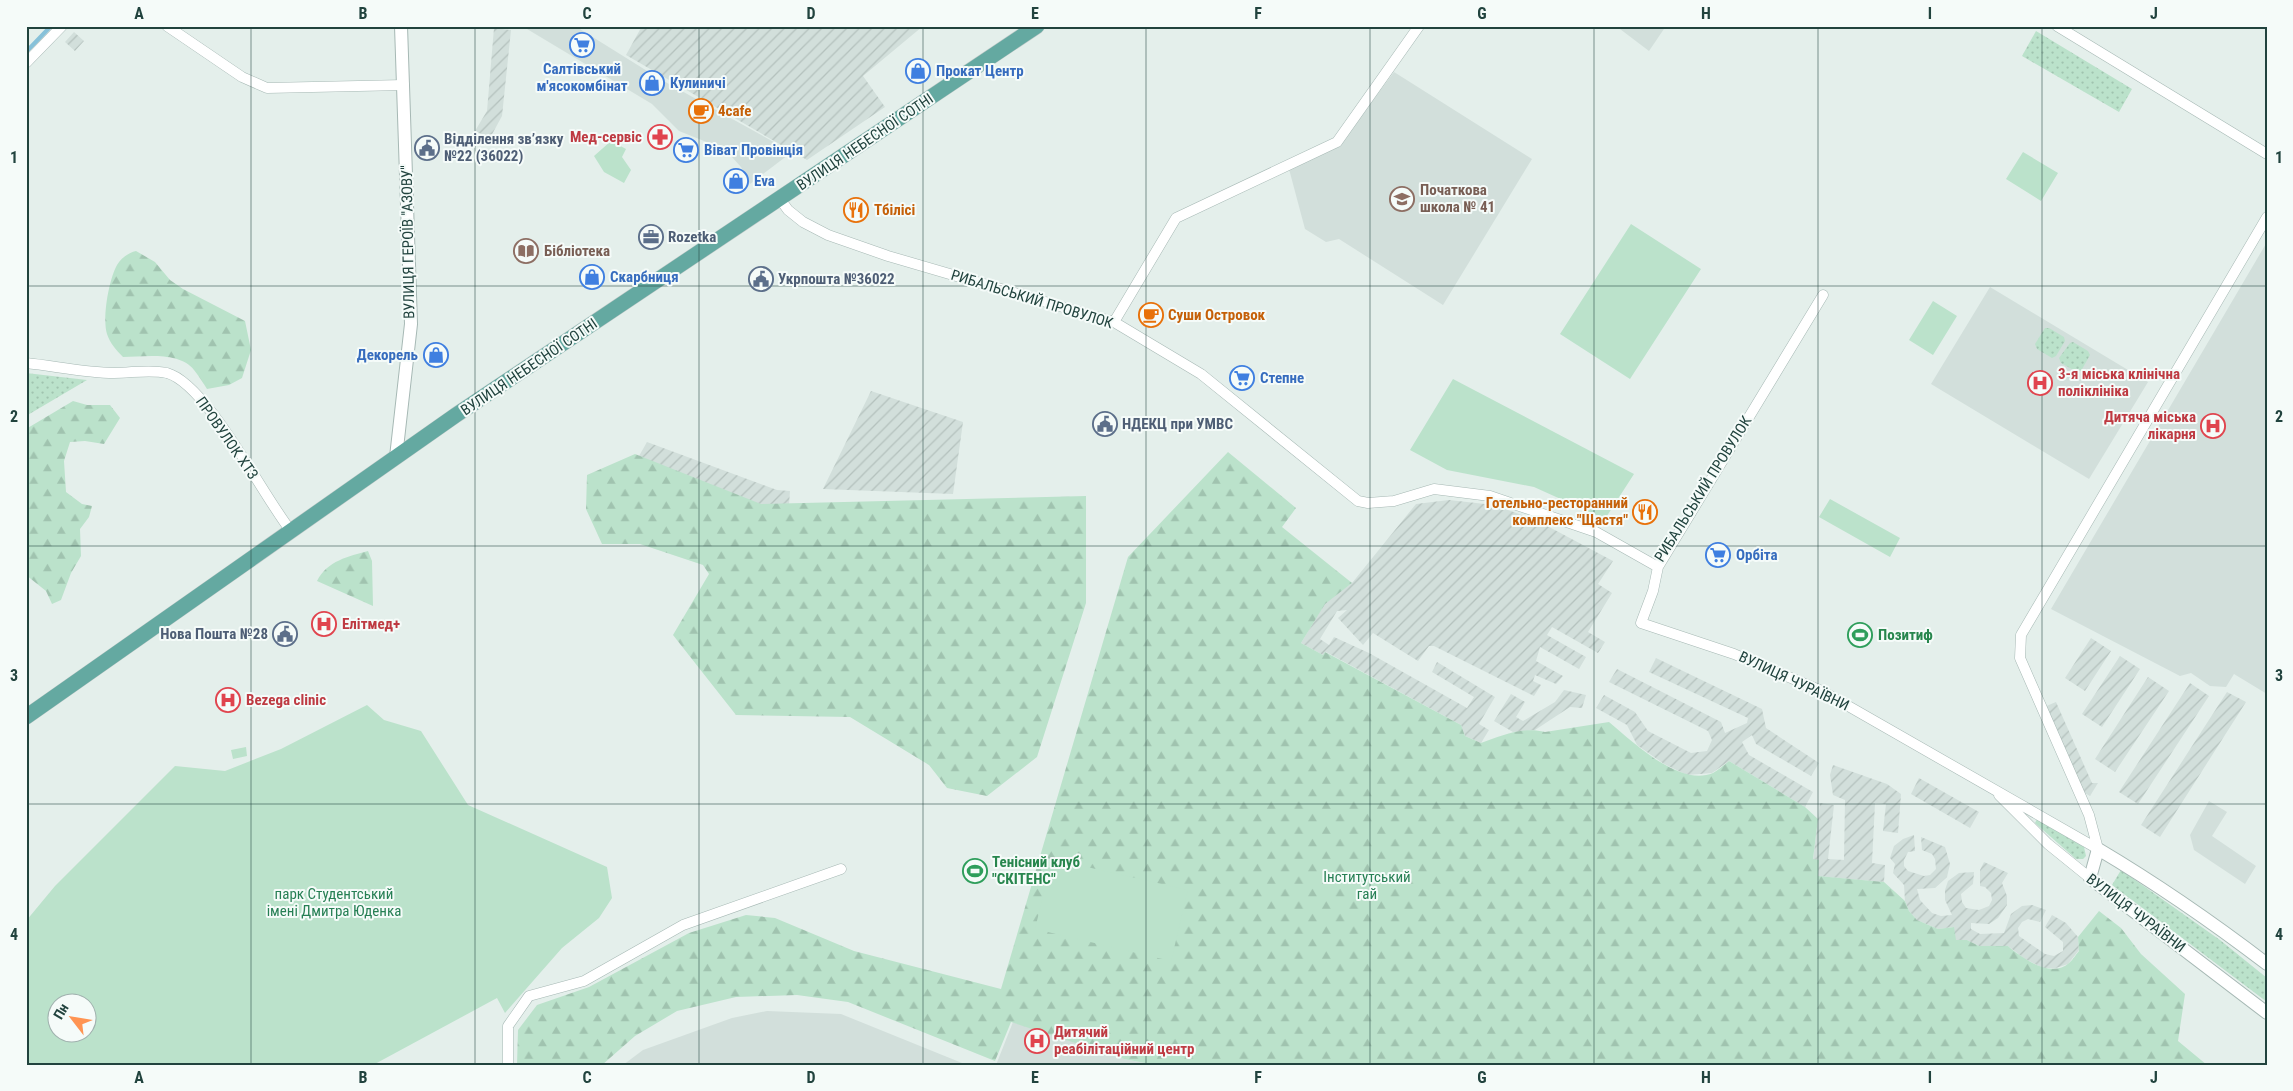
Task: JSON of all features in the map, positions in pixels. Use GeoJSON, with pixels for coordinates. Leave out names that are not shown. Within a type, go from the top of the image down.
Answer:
{"type":"FeatureCollection","features":[{"type":"Feature","properties":{"kind":"main road","name":"ВУЛИЦЯ НЕБЕСНОЇ СОТНІ"},"geometry":{"type":"LineString","coordinates":[[26,717],[396,456],[1037,26]]}},
{"type":"Feature","properties":{"kind":"street"},"geometry":{"type":"LineString","coordinates":[[26,63],[62,26]]}},
{"type":"Feature","properties":{"kind":"street"},"geometry":{"type":"LineString","coordinates":[[166,26],[242,77],[267,88],[404,85]]}},
{"type":"Feature","properties":{"kind":"street","name":"ВУЛИЦЯ ГЕРОЇВ \"АЗОВУ\""},"geometry":{"type":"LineString","coordinates":[[396,456],[411,324],[402,26]]}},
{"type":"Feature","properties":{"kind":"street"},"geometry":{"type":"LineString","coordinates":[[1114,322],[1176,218],[1337,142],[1418,26]]}},
{"type":"Feature","properties":{"kind":"street"},"geometry":{"type":"LineString","coordinates":[[2057,26],[2267,154]]}},
{"type":"Feature","properties":{"kind":"street","name":"РИБАЛЬСЬКИЙ ПРОВУЛОК"},"geometry":{"type":"LineString","coordinates":[[780,199],[788,210],[804,222],[828,235],[888,256],[1114,322],[1201,374],[1358,500],[1368,503],[1394,501],[1434,489],[1490,496],[1596,532],[1658,567],[1823,294]]}},
{"type":"Feature","properties":{"kind":"street"},"geometry":{"type":"LineString","coordinates":[[2090,878],[2098,849],[2089,815],[2020,658],[2021,635],[2267,217]]}},
{"type":"Feature","properties":{"kind":"street","name":"ПРОВУЛОК ХТЗ"},"geometry":{"type":"LineString","coordinates":[[26,363],[115,373],[148,370],[167,373],[189,386],[220,424],[277,513],[291,531]]}},
{"type":"Feature","properties":{"kind":"street","name":"ВУЛИЦЯ ЧУРАЇВНИ"},"geometry":{"type":"LineString","coordinates":[[1658,567],[1653,591],[1641,622],[1734,654],[1822,691],[1990,785],[2148,879],[2267,964]]}},
{"type":"Feature","properties":{"kind":"street","name":"ВУЛИЦЯ ЧУРАЇВНИ"},"geometry":{"type":"LineString","coordinates":[[1990,785],[2048,844],[2267,1013]]}},
{"type":"Feature","properties":{"kind":"street"},"geometry":{"type":"LineString","coordinates":[[508,1065],[508,1026],[529,996],[584,981],[683,925],[841,869]]}},
{"type":"Feature","properties":{"kind":"shaded area"},"geometry":{"type":"Polygon","coordinates":[[[531,26],[575,26],[660,79],[792,152],[750,184],[741,167],[731,156],[709,143],[679,131],[652,104],[527,29],[531,26]]]}},
{"type":"Feature","properties":{"kind":"shaded area"},"geometry":{"type":"Polygon","coordinates":[[[642,26],[923,26],[863,76],[885,107],[807,160],[626,55],[642,26]]]}},
{"type":"Feature","properties":{"kind":"shaded area"},"geometry":{"type":"Polygon","coordinates":[[[1616,26],[1666,26],[1649,51],[1616,26]]]}},
{"type":"Feature","properties":{"kind":"shaded area"},"geometry":{"type":"Polygon","coordinates":[[[494,28],[511,30],[502,116],[490,138],[475,131],[487,111],[494,28]]]}},
{"type":"Feature","properties":{"kind":"shaded area"},"geometry":{"type":"Polygon","coordinates":[[[74,32],[84,41],[75,51],[65,42],[74,32]]]}},
{"type":"Feature","properties":{"kind":"shaded area","name":"Початкова школа № 41"},"geometry":{"type":"Polygon","coordinates":[[[1394,72],[1532,159],[1443,305],[1339,239],[1326,242],[1305,229],[1289,169],[1339,146],[1394,72]]]}},
{"type":"Feature","properties":{"kind":"shaded area","name":"Дитяча міська лікарня"},"geometry":{"type":"Polygon","coordinates":[[[2267,242],[2267,694],[2234,674],[2226,687],[2210,686],[2191,673],[2180,676],[2051,609],[2267,242]]]}},
{"type":"Feature","properties":{"kind":"shaded area","name":"3-я міська клінічна поліклініка"},"geometry":{"type":"Polygon","coordinates":[[[1990,287],[2148,382],[2089,479],[1931,384],[1990,287]]]}},
{"type":"Feature","properties":{"kind":"shaded area"},"geometry":{"type":"Polygon","coordinates":[[[871,391],[963,422],[953,494],[823,489],[871,391]]]}},
{"type":"Feature","properties":{"kind":"shaded area"},"geometry":{"type":"Polygon","coordinates":[[[647,442],[777,490],[790,491],[788,519],[619,471],[639,456],[647,442]]]}},
{"type":"Feature","properties":{"kind":"shaded area"},"geometry":{"type":"Polygon","coordinates":[[[1449,500],[1494,505],[1536,520],[1613,561],[1598,584],[1612,593],[1588,632],[1605,642],[1598,653],[1552,627],[1547,635],[1586,657],[1579,669],[1540,647],[1536,661],[1563,676],[1556,684],[1535,675],[1533,681],[1541,685],[1534,696],[1434,646],[1429,646],[1418,661],[1373,633],[1363,645],[1338,618],[1347,610],[1337,611],[1320,639],[1329,645],[1334,637],[1369,653],[1467,708],[1474,697],[1432,672],[1437,662],[1495,697],[1479,724],[1489,730],[1481,743],[1465,736],[1461,725],[1326,652],[1323,655],[1301,643],[1325,603],[1352,583],[1416,504],[1449,500]]]}},
{"type":"Feature","properties":{"kind":"shaded area"},"geometry":{"type":"Polygon","coordinates":[[[2091,638],[2111,651],[2085,691],[2065,678],[2091,638]]]}},
{"type":"Feature","properties":{"kind":"shaded area"},"geometry":{"type":"Polygon","coordinates":[[[2120,656],[2140,669],[2102,727],[2082,714],[2120,656]]]}},
{"type":"Feature","properties":{"kind":"shaded area"},"geometry":{"type":"Polygon","coordinates":[[[1656,658],[1762,709],[1766,728],[1819,763],[1811,776],[1756,744],[1752,735],[1742,742],[1749,755],[1813,792],[1805,807],[1729,761],[1712,773],[1687,775],[1664,764],[1637,745],[1627,725],[1596,708],[1604,695],[1635,712],[1648,731],[1691,753],[1707,751],[1712,740],[1708,731],[1609,682],[1617,669],[1721,722],[1725,733],[1747,723],[1748,718],[1649,672],[1656,658]]]}},
{"type":"Feature","properties":{"kind":"shaded area"},"geometry":{"type":"Polygon","coordinates":[[[2148,677],[2169,691],[2115,772],[2095,759],[2148,677]]]}},
{"type":"Feature","properties":{"kind":"shaded area"},"geometry":{"type":"Polygon","coordinates":[[[2190,683],[2209,696],[2138,804],[2119,792],[2190,683]]]}},
{"type":"Feature","properties":{"kind":"shaded area"},"geometry":{"type":"Polygon","coordinates":[[[1564,690],[1586,695],[1582,708],[1570,707],[1535,730],[1513,732],[1494,721],[1511,694],[1525,702],[1516,717],[1523,721],[1555,702],[1564,690]]]}},
{"type":"Feature","properties":{"kind":"shaded area"},"geometry":{"type":"Polygon","coordinates":[[[2227,692],[2246,702],[2160,837],[2141,825],[2227,692]]]}},
{"type":"Feature","properties":{"kind":"shaded area"},"geometry":{"type":"Polygon","coordinates":[[[2056,702],[2092,783],[2098,783],[2090,796],[2081,791],[2044,707],[2056,702]]]}},
{"type":"Feature","properties":{"kind":"shaded area"},"geometry":{"type":"Polygon","coordinates":[[[1833,765],[1887,784],[1901,794],[1898,833],[1883,831],[1886,804],[1875,803],[1872,863],[1885,865],[1884,882],[1817,876],[1813,860],[1820,803],[1834,805],[1828,859],[1844,860],[1845,800],[1833,795],[1830,775],[1833,765]]]}},
{"type":"Feature","properties":{"kind":"shaded area"},"geometry":{"type":"Polygon","coordinates":[[[1919,778],[1979,812],[1970,828],[1911,794],[1919,778]]]}},
{"type":"Feature","properties":{"kind":"shaded area"},"geometry":{"type":"Polygon","coordinates":[[[2209,801],[2227,812],[2212,836],[2256,866],[2245,884],[2194,850],[2190,835],[2209,801]]]}},
{"type":"Feature","properties":{"kind":"shaded area"},"geometry":{"type":"Polygon","coordinates":[[[1914,835],[1915,851],[1908,852],[1904,860],[1904,866],[1908,871],[1924,876],[1930,875],[1936,869],[1935,859],[1932,854],[1922,850],[1921,837],[1945,847],[1950,864],[1947,877],[1935,888],[1917,889],[1920,900],[1932,913],[1941,916],[1952,915],[1945,900],[1945,890],[1948,881],[1959,873],[1974,872],[1973,884],[1961,894],[1962,902],[1966,908],[1979,910],[1989,906],[1992,900],[1991,893],[1985,887],[1980,886],[1980,870],[1984,862],[2008,873],[2002,883],[2007,896],[2007,905],[1998,918],[1989,924],[1971,923],[1971,929],[1980,934],[2004,933],[2011,914],[2022,906],[2032,905],[2046,910],[2040,922],[2028,919],[2022,922],[2018,928],[2019,936],[2045,954],[2054,956],[2063,951],[2063,942],[2045,927],[2052,915],[2066,923],[2078,937],[2079,950],[2068,964],[2056,968],[2043,968],[2025,959],[2008,946],[1979,946],[1967,940],[1955,940],[1953,927],[1938,929],[1917,920],[1909,911],[1905,901],[1904,885],[1893,873],[1895,864],[1890,858],[1894,846],[1903,839],[1914,835]]]}},
{"type":"Feature","properties":{"kind":"shaded area"},"geometry":{"type":"Polygon","coordinates":[[[767,1011],[841,1014],[967,1065],[623,1065],[643,1050],[732,1018],[767,1011]]]}},
{"type":"Feature","properties":{"kind":"shaded area","name":"Дитячий реабілітаційний центр"},"geometry":{"type":"Polygon","coordinates":[[[1013,1022],[1124,1059],[1155,1065],[996,1065],[1013,1022]]]}},
{"type":"Feature","properties":{"kind":"green space"},"geometry":{"type":"Polygon","coordinates":[[[2036,31],[2132,89],[2119,112],[2022,56],[2036,31]]]}},
{"type":"Feature","properties":{"kind":"green space"},"geometry":{"type":"Polygon","coordinates":[[[611,141],[626,149],[622,157],[631,170],[624,183],[604,172],[594,156],[611,141]]]}},
{"type":"Feature","properties":{"kind":"green space"},"geometry":{"type":"Polygon","coordinates":[[[2023,152],[2058,173],[2041,201],[2006,179],[2023,152]]]}},
{"type":"Feature","properties":{"kind":"green space"},"geometry":{"type":"Polygon","coordinates":[[[1631,224],[1701,269],[1630,379],[1560,334],[1631,224]]]}},
{"type":"Feature","properties":{"kind":"green space"},"geometry":{"type":"Polygon","coordinates":[[[136,251],[155,262],[170,280],[183,289],[245,321],[251,350],[242,378],[229,385],[207,389],[194,370],[180,360],[161,356],[123,357],[116,349],[108,337],[106,327],[105,318],[109,289],[114,271],[119,262],[125,256],[136,251]]]}},
{"type":"Feature","properties":{"kind":"green space"},"geometry":{"type":"Polygon","coordinates":[[[1933,301],[1957,316],[1933,355],[1909,340],[1933,301]]]}},
{"type":"Feature","properties":{"kind":"green space"},"geometry":{"type":"Polygon","coordinates":[[[2045,328],[2049,328],[2064,337],[2065,341],[2056,356],[2052,358],[2037,349],[2035,344],[2045,328]]]}},
{"type":"Feature","properties":{"kind":"green space"},"geometry":{"type":"Polygon","coordinates":[[[2073,342],[2088,351],[2090,355],[2081,371],[2077,372],[2061,363],[2059,358],[2070,343],[2073,342]]]}},
{"type":"Feature","properties":{"kind":"green space"},"geometry":{"type":"Polygon","coordinates":[[[26,373],[87,380],[26,416],[26,373]]]}},
{"type":"Feature","properties":{"kind":"green space"},"geometry":{"type":"Polygon","coordinates":[[[1453,379],[1634,474],[1605,519],[1534,487],[1447,470],[1410,450],[1453,379]]]}},
{"type":"Feature","properties":{"kind":"green space"},"geometry":{"type":"Polygon","coordinates":[[[73,401],[87,405],[110,405],[120,418],[104,444],[85,441],[70,442],[64,461],[66,492],[82,504],[92,506],[89,517],[80,529],[81,556],[71,573],[61,600],[52,604],[46,591],[26,575],[26,429],[73,401]]]}},
{"type":"Feature","properties":{"kind":"green space","name":"Інститутський гай"},"geometry":{"type":"Polygon","coordinates":[[[1228,452],[1296,508],[1282,527],[1352,583],[1325,604],[1301,643],[1323,655],[1325,652],[1461,725],[1465,736],[1481,743],[1520,731],[1537,730],[1545,732],[1609,722],[1643,751],[1671,768],[1686,774],[1700,776],[1713,773],[1729,761],[1805,807],[1818,819],[1813,859],[1819,860],[1818,876],[1884,882],[1905,901],[1909,911],[1917,920],[1938,929],[1954,927],[1956,940],[1967,940],[1979,946],[2008,946],[2037,965],[2054,969],[2070,962],[2079,951],[2078,937],[2099,911],[2121,928],[2141,954],[2185,994],[2178,1041],[2207,1065],[1155,1065],[1124,1059],[1011,1022],[995,1061],[848,1002],[797,995],[736,997],[677,1011],[635,1036],[602,1065],[517,1065],[518,1030],[537,1005],[589,987],[689,933],[746,915],[775,918],[854,951],[1001,989],[1128,557],[1228,452]]]}},
{"type":"Feature","properties":{"kind":"green space"},"geometry":{"type":"Polygon","coordinates":[[[635,454],[761,504],[1086,496],[1086,603],[1037,757],[987,796],[947,788],[929,765],[850,717],[736,715],[673,635],[709,574],[703,565],[640,544],[602,544],[586,509],[587,475],[635,454]]]}},
{"type":"Feature","properties":{"kind":"green space"},"geometry":{"type":"Polygon","coordinates":[[[1830,499],[1900,538],[1890,557],[1819,517],[1830,499]]]}},
{"type":"Feature","properties":{"kind":"green space"},"geometry":{"type":"Polygon","coordinates":[[[368,551],[372,561],[373,606],[317,581],[321,574],[339,560],[368,551]]]}},
{"type":"Feature","properties":{"kind":"green space","name":"парк Студентський імені Дмитра Юденка"},"geometry":{"type":"Polygon","coordinates":[[[367,705],[384,720],[421,731],[468,805],[607,867],[612,898],[599,918],[562,948],[505,1013],[497,998],[373,1065],[26,1065],[26,921],[55,886],[175,766],[225,771],[281,749],[367,705]]]}},
{"type":"Feature","properties":{"kind":"green space"},"geometry":{"type":"Polygon","coordinates":[[[246,747],[247,756],[233,759],[231,750],[246,747]]]}},
{"type":"Feature","properties":{"kind":"green space"},"geometry":{"type":"Polygon","coordinates":[[[2037,819],[2084,847],[2086,856],[2083,859],[2076,859],[2035,823],[2037,819]]]}},
{"type":"Feature","properties":{"kind":"green space"},"geometry":{"type":"Polygon","coordinates":[[[1052,859],[1188,890],[1171,961],[1035,929],[1052,859]]]}},
{"type":"Feature","properties":{"kind":"green space"},"geometry":{"type":"Polygon","coordinates":[[[2121,870],[2220,940],[2267,978],[2267,1002],[2112,885],[2121,870]]]}},
{"type":"Feature","properties":{"kind":"waterway"},"geometry":{"type":"LineString","coordinates":[[26,52],[51,26]]}},
{"type":"Feature","properties":{"kind":"place","name":"Салтівський м'ясокомбінат"},"geometry":{"type":"Point","coordinates":[582,45]}},
{"type":"Feature","properties":{"kind":"place","name":"Прокат Центр"},"geometry":{"type":"Point","coordinates":[918,71]}},
{"type":"Feature","properties":{"kind":"place","name":"Кулиничі"},"geometry":{"type":"Point","coordinates":[652,83]}},
{"type":"Feature","properties":{"kind":"place","name":"4cafe"},"geometry":{"type":"Point","coordinates":[701,111]}},
{"type":"Feature","properties":{"kind":"place","name":"Мед-сервіс"},"geometry":{"type":"Point","coordinates":[660,137]}},
{"type":"Feature","properties":{"kind":"place","name":"Відділення зв’язку №22 (36022)"},"geometry":{"type":"Point","coordinates":[427,148]}},
{"type":"Feature","properties":{"kind":"place","name":"Віват Провінція"},"geometry":{"type":"Point","coordinates":[686,150]}},
{"type":"Feature","properties":{"kind":"place","name":"Eva"},"geometry":{"type":"Point","coordinates":[736,181]}},
{"type":"Feature","properties":{"kind":"place","name":"Початкова школа № 41"},"geometry":{"type":"Point","coordinates":[1402,199]}},
{"type":"Feature","properties":{"kind":"place","name":"Тбілісі"},"geometry":{"type":"Point","coordinates":[856,210]}},
{"type":"Feature","properties":{"kind":"place","name":"Rozetka"},"geometry":{"type":"Point","coordinates":[651,237]}},
{"type":"Feature","properties":{"kind":"place","name":"Бібліотека"},"geometry":{"type":"Point","coordinates":[526,251]}},
{"type":"Feature","properties":{"kind":"place","name":"Скарбниця"},"geometry":{"type":"Point","coordinates":[592,277]}},
{"type":"Feature","properties":{"kind":"place","name":"Укрпошта №36022"},"geometry":{"type":"Point","coordinates":[761,279]}},
{"type":"Feature","properties":{"kind":"place","name":"Суши Островок"},"geometry":{"type":"Point","coordinates":[1151,315]}},
{"type":"Feature","properties":{"kind":"place","name":"Декорель"},"geometry":{"type":"Point","coordinates":[436,355]}},
{"type":"Feature","properties":{"kind":"place","name":"Степне"},"geometry":{"type":"Point","coordinates":[1242,378]}},
{"type":"Feature","properties":{"kind":"place","name":"3-я міська клінічна поліклініка"},"geometry":{"type":"Point","coordinates":[2040,383]}},
{"type":"Feature","properties":{"kind":"place","name":"НДЕКЦ при УМВС"},"geometry":{"type":"Point","coordinates":[1105,424]}},
{"type":"Feature","properties":{"kind":"place","name":"Дитяча міська лікарня"},"geometry":{"type":"Point","coordinates":[2213,426]}},
{"type":"Feature","properties":{"kind":"place","name":"Готельно-ресторанний комплекс \"Щастя\""},"geometry":{"type":"Point","coordinates":[1645,512]}},
{"type":"Feature","properties":{"kind":"place","name":"Орбіта"},"geometry":{"type":"Point","coordinates":[1718,555]}},
{"type":"Feature","properties":{"kind":"place","name":"Елітмед+"},"geometry":{"type":"Point","coordinates":[324,624]}},
{"type":"Feature","properties":{"kind":"place","name":"Нова Пошта №28"},"geometry":{"type":"Point","coordinates":[285,634]}},
{"type":"Feature","properties":{"kind":"place","name":"Позитиф"},"geometry":{"type":"Point","coordinates":[1860,635]}},
{"type":"Feature","properties":{"kind":"place","name":"Bezega clinic"},"geometry":{"type":"Point","coordinates":[228,700]}},
{"type":"Feature","properties":{"kind":"place","name":"Тенісний клуб \"СКІТЕНС\""},"geometry":{"type":"Point","coordinates":[975,871]}},
{"type":"Feature","properties":{"kind":"place","name":"Дитячий реабілітаційний центр"},"geometry":{"type":"Point","coordinates":[1037,1041]}}]}
